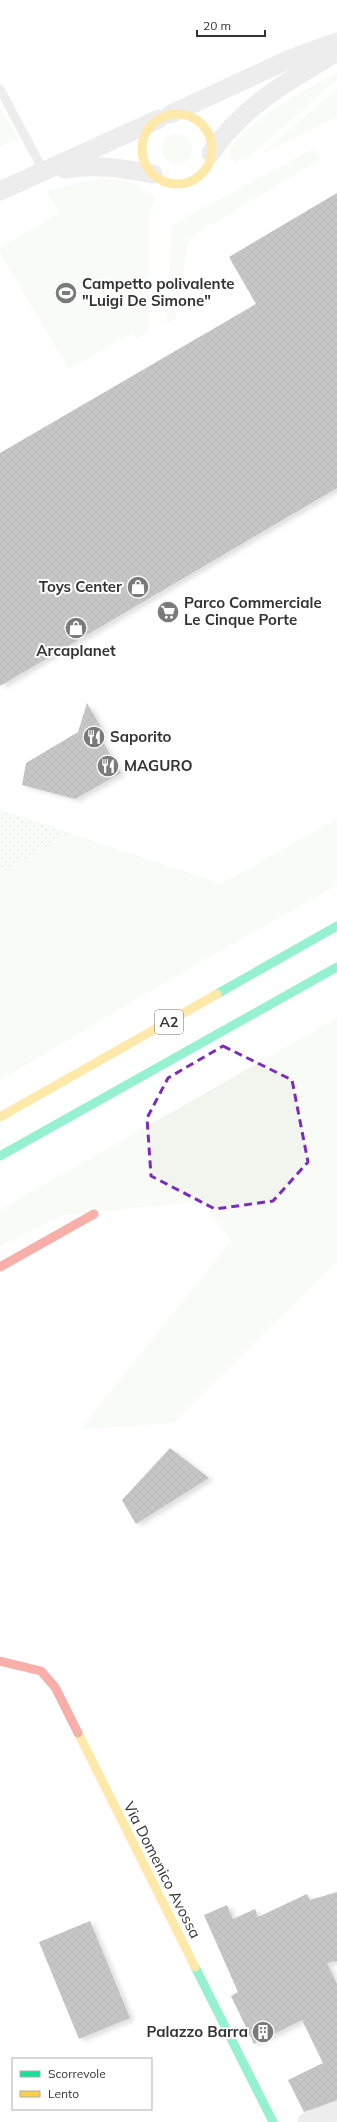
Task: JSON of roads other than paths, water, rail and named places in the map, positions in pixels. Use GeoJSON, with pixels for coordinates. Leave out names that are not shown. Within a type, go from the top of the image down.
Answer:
{"type":"FeatureCollection","features":[{"type":"Feature","properties":{"kind":"main road"},"geometry":{"type":"LineString","coordinates":[[182,114],[201,123],[208,132],[211,142],[211,153],[208,165],[202,173],[186,182],[168,182],[153,174],[146,166],[142,156],[144,134],[150,126],[165,116],[182,114]]}},
{"type":"Feature","properties":{"kind":"main road","name":"A2"},"geometry":{"type":"LineString","coordinates":[[0,1117],[337,926]]}},
{"type":"Feature","properties":{"kind":"main road","name":"A2"},"geometry":{"type":"LineString","coordinates":[[0,1156],[337,966]]}},
{"type":"Feature","properties":{"kind":"main road"},"geometry":{"type":"LineString","coordinates":[[0,1266],[94,1214]]}},
{"type":"Feature","properties":{"kind":"main road","name":"Via Domenico Avossa"},"geometry":{"type":"LineString","coordinates":[[0,1661],[41,1671],[55,1686],[273,2122]]}},
{"type":"Feature","properties":{"kind":"street"},"geometry":{"type":"LineString","coordinates":[[0,191],[290,59],[337,42]]}},
{"type":"Feature","properties":{"kind":"street"},"geometry":{"type":"LineString","coordinates":[[211,153],[226,131],[249,109],[295,77],[337,52]]}},
{"type":"Feature","properties":{"kind":"street"},"geometry":{"type":"LineString","coordinates":[[44,172],[89,166],[115,166],[153,174]]}},
{"type":"Feature","properties":{"kind":"street"},"geometry":{"type":"LineString","coordinates":[[307,2122],[337,2111]]}},
{"type":"Feature","properties":{"kind":"lane"},"geometry":{"type":"LineString","coordinates":[[0,90],[44,172]]}},
{"type":"Feature","properties":{"kind":"place","name":"Campetto polivalente \"Luigi De Simone\""},"geometry":{"type":"Point","coordinates":[66,293]}},
{"type":"Feature","properties":{"kind":"place","name":"Toys Center"},"geometry":{"type":"Point","coordinates":[138,587]}},
{"type":"Feature","properties":{"kind":"place","name":"Parco Commerciale Le Cinque Porte"},"geometry":{"type":"Point","coordinates":[168,612]}},
{"type":"Feature","properties":{"kind":"place","name":"Arcaplanet"},"geometry":{"type":"Point","coordinates":[76,628]}},
{"type":"Feature","properties":{"kind":"place","name":"Saporito"},"geometry":{"type":"Point","coordinates":[94,737]}},
{"type":"Feature","properties":{"kind":"place","name":"MAGURO"},"geometry":{"type":"Point","coordinates":[108,766]}},
{"type":"Feature","properties":{"kind":"place","name":"Palazzo Barra"},"geometry":{"type":"Point","coordinates":[263,2032]}}]}
